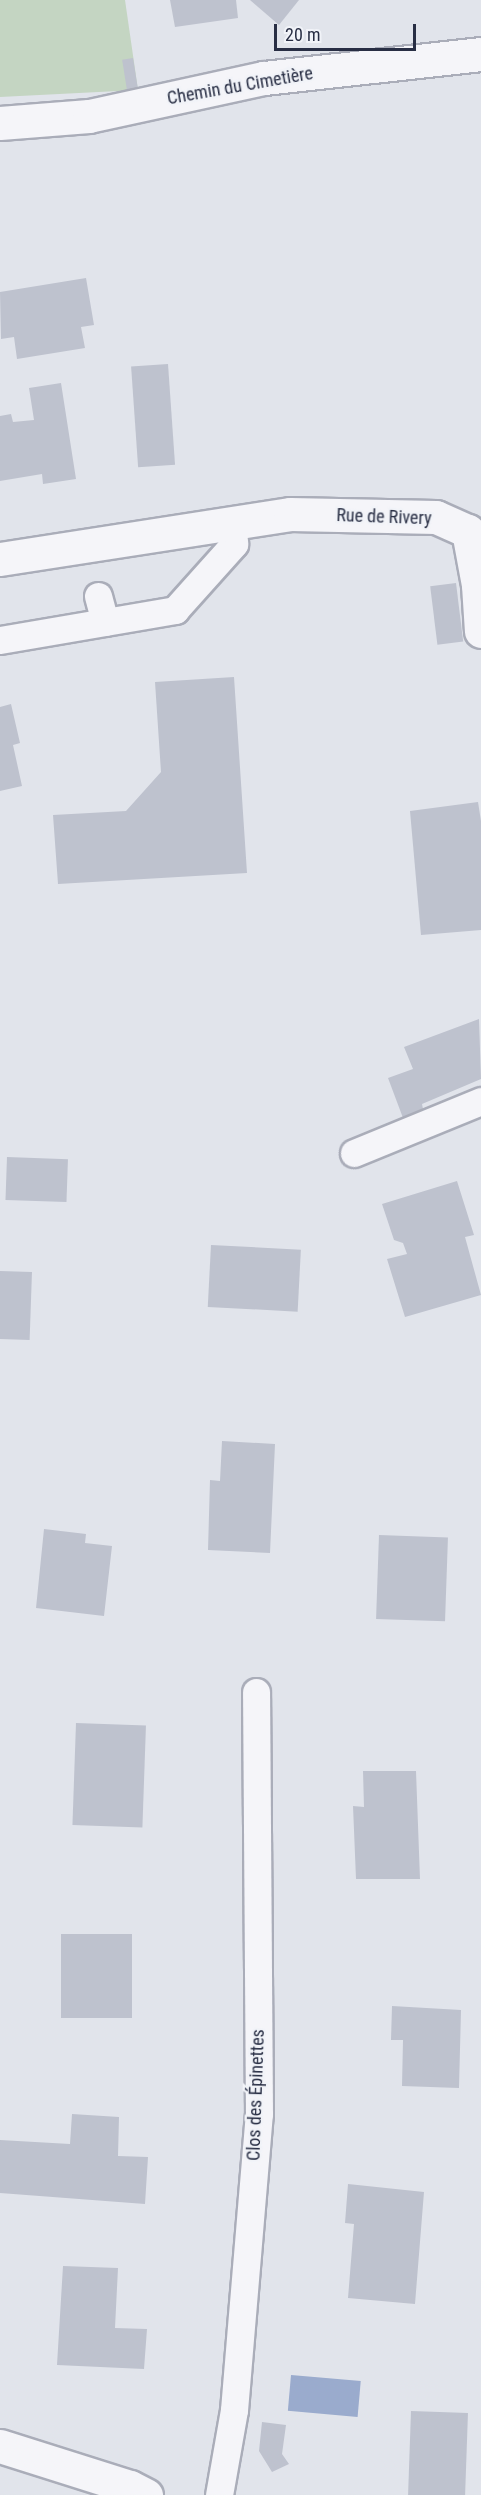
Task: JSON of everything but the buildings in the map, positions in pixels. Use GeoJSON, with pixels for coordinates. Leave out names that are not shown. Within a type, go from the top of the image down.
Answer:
{"type":"FeatureCollection","features":[{"type":"Feature","properties":{"kind":"street","name":"Chemin du Cimetière"},"geometry":{"type":"LineString","coordinates":[[0,123],[89,116],[264,78],[481,54]]}},
{"type":"Feature","properties":{"kind":"street","name":"Rue de Rivery"},"geometry":{"type":"LineString","coordinates":[[0,559],[290,514],[436,517],[475,531],[481,631]]}},
{"type":"Feature","properties":{"kind":"street"},"geometry":{"type":"LineString","coordinates":[[0,2446],[130,2487],[146,2495]]}},
{"type":"Feature","properties":{"kind":"lane"},"geometry":{"type":"LineString","coordinates":[[0,640],[102,609],[175,610],[234,544],[233,523]]}},
{"type":"Feature","properties":{"kind":"lane"},"geometry":{"type":"LineString","coordinates":[[354,1153],[481,1101]]}},
{"type":"Feature","properties":{"kind":"lane","name":"Clos des Épinettes"},"geometry":{"type":"LineString","coordinates":[[219,2495],[234,2410],[259,2114],[256,1692]]}},
{"type":"Feature","properties":{"kind":"green space"},"geometry":{"type":"Polygon","coordinates":[[[0,0],[125,0],[138,90],[0,97],[0,0]]]}},
{"type":"Feature","properties":{"kind":"water"},"geometry":{"type":"Polygon","coordinates":[[[291,2375],[361,2381],[358,2417],[288,2411],[291,2375]]]}}]}
